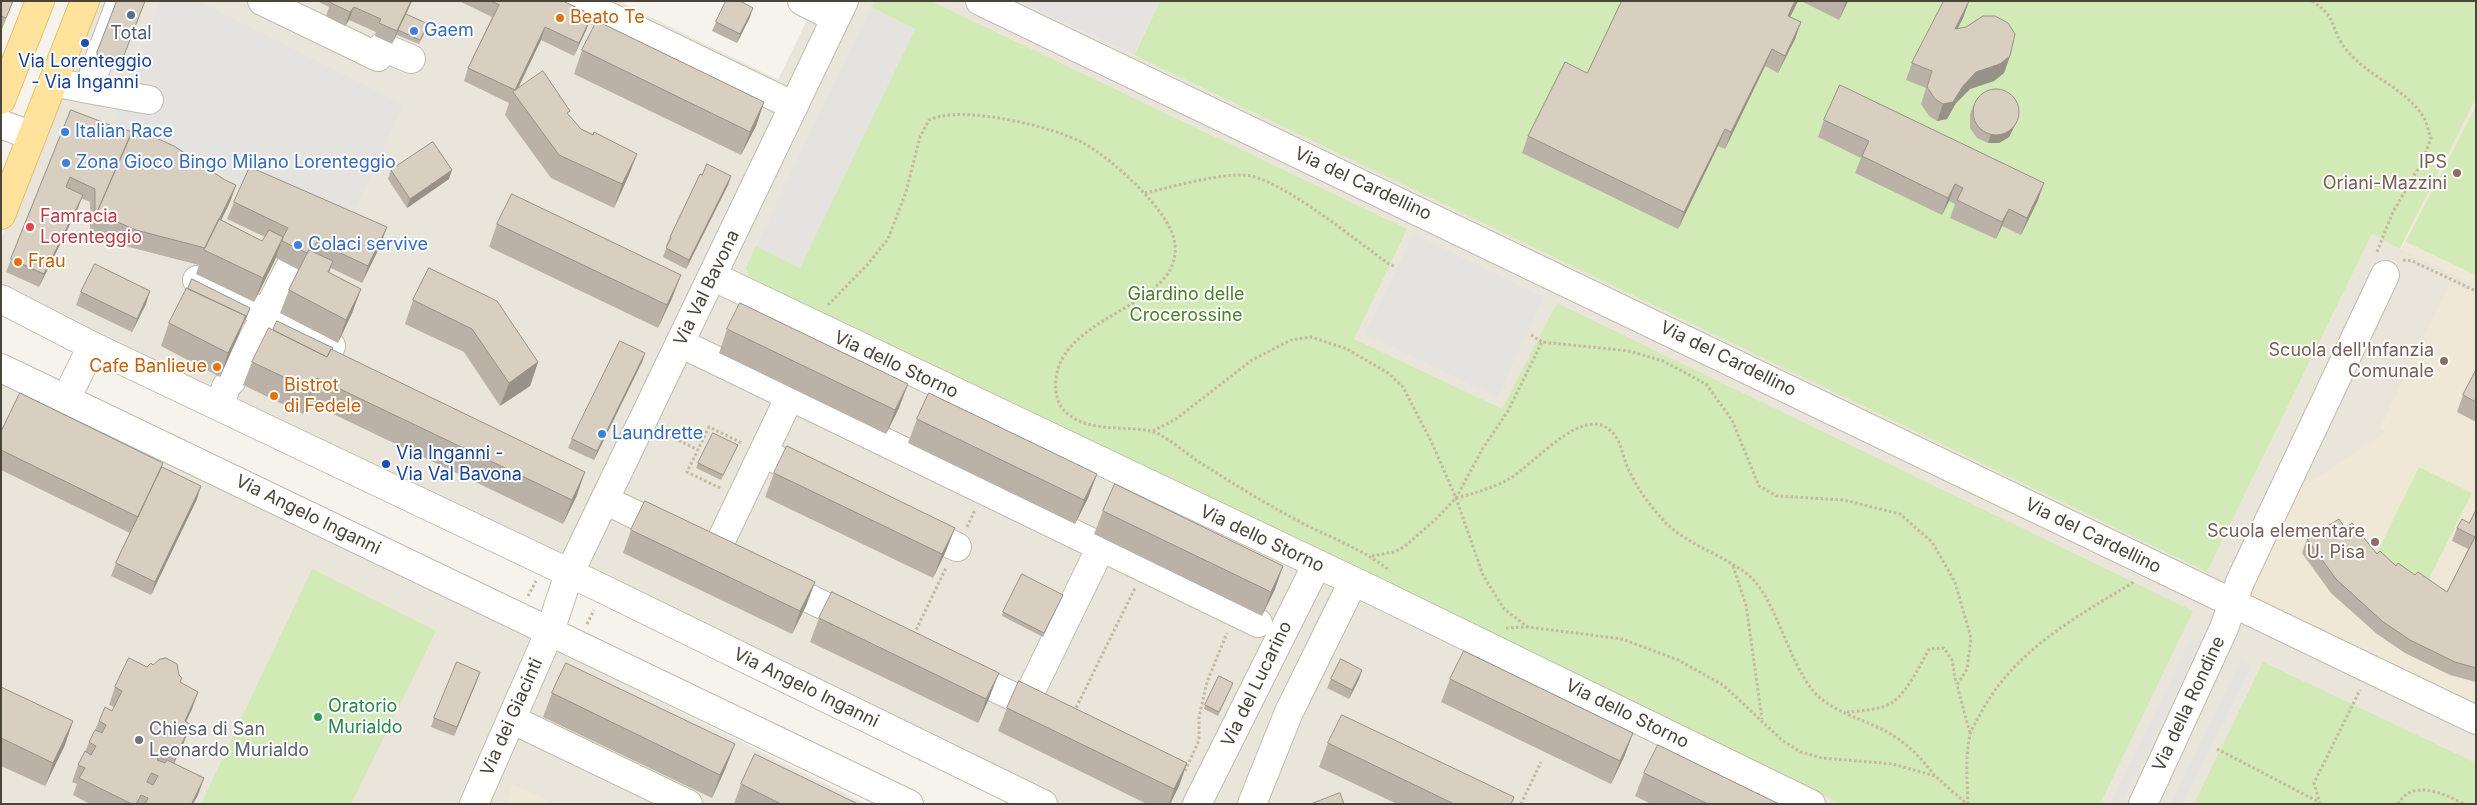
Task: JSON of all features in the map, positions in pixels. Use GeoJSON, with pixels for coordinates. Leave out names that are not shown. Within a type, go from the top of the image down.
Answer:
{"type":"FeatureCollection","features":[{"type":"Feature","properties":{"kind":"main road"},"geometry":{"type":"LineString","coordinates":[[1,100],[40,1]]}},
{"type":"Feature","properties":{"kind":"main road"},"geometry":{"type":"LineString","coordinates":[[1,216],[85,1]]}},
{"type":"Feature","properties":{"kind":"street"},"geometry":{"type":"LineString","coordinates":[[88,89],[121,1]]}},
{"type":"Feature","properties":{"kind":"street"},"geometry":{"type":"LineString","coordinates":[[262,1],[378,57],[382,46],[411,59]]}},
{"type":"Feature","properties":{"kind":"street"},"geometry":{"type":"LineString","coordinates":[[577,1],[794,106]]}},
{"type":"Feature","properties":{"kind":"street"},"geometry":{"type":"LineString","coordinates":[[802,1],[841,8]]}},
{"type":"Feature","properties":{"kind":"street","name":"Via del Cardellino"},"geometry":{"type":"LineString","coordinates":[[980,1],[1550,273],[2476,720]]}},
{"type":"Feature","properties":{"kind":"street","name":"Via Val Bavona"},"geometry":{"type":"LineString","coordinates":[[569,574],[841,8]]}},
{"type":"Feature","properties":{"kind":"street"},"geometry":{"type":"LineString","coordinates":[[53,82],[149,100]]}},
{"type":"Feature","properties":{"kind":"street"},"geometry":{"type":"LineString","coordinates":[[1,124],[32,136]]}},
{"type":"Feature","properties":{"kind":"street"},"geometry":{"type":"LineString","coordinates":[[220,405],[226,387],[232,380],[290,265]]}},
{"type":"Feature","properties":{"kind":"street","name":"Via dello Storno"},"geometry":{"type":"LineString","coordinates":[[712,276],[1317,564],[1811,804]]}},
{"type":"Feature","properties":{"kind":"street","name":"Via della Rondine"},"geometry":{"type":"LineString","coordinates":[[2143,804],[2234,604],[2240,582],[2385,276]]}},
{"type":"Feature","properties":{"kind":"street"},"geometry":{"type":"LineString","coordinates":[[197,280],[331,346]]}},
{"type":"Feature","properties":{"kind":"street","name":"Via Angelo Inganni"},"geometry":{"type":"LineString","coordinates":[[1,300],[92,346],[220,405],[1043,804]]}},
{"type":"Feature","properties":{"kind":"street"},"geometry":{"type":"LineString","coordinates":[[680,343],[1247,617]]}},
{"type":"Feature","properties":{"kind":"street"},"geometry":{"type":"LineString","coordinates":[[66,399],[92,346]]}},
{"type":"Feature","properties":{"kind":"street","name":"Via Angelo Inganni"},"geometry":{"type":"LineString","coordinates":[[1,368],[909,804]]}},
{"type":"Feature","properties":{"kind":"street"},"geometry":{"type":"LineString","coordinates":[[715,553],[790,396]]}},
{"type":"Feature","properties":{"kind":"street"},"geometry":{"type":"LineString","coordinates":[[763,453],[834,487]]}},
{"type":"Feature","properties":{"kind":"street"},"geometry":{"type":"LineString","coordinates":[[605,500],[882,634]]}},
{"type":"Feature","properties":{"kind":"street"},"geometry":{"type":"LineString","coordinates":[[895,517],[957,547]]}},
{"type":"Feature","properties":{"kind":"street"},"geometry":{"type":"LineString","coordinates":[[1025,703],[1101,547]]}},
{"type":"Feature","properties":{"kind":"street","name":"Via del Lucarino"},"geometry":{"type":"LineString","coordinates":[[1197,804],[1317,564]]}},
{"type":"Feature","properties":{"kind":"street"},"geometry":{"type":"LineString","coordinates":[[550,631],[569,574]]}},
{"type":"Feature","properties":{"kind":"street"},"geometry":{"type":"LineString","coordinates":[[1261,798],[1289,712],[1353,582]]}},
{"type":"Feature","properties":{"kind":"street","name":"Via dei Giacinti"},"geometry":{"type":"LineString","coordinates":[[474,804],[550,631]]}},
{"type":"Feature","properties":{"kind":"street"},"geometry":{"type":"LineString","coordinates":[[935,659],[1069,724]]}},
{"type":"Feature","properties":{"kind":"street"},"geometry":{"type":"LineString","coordinates":[[511,719],[688,804]]}},
{"type":"Feature","properties":{"kind":"path"},"geometry":{"type":"LineString","coordinates":[[2312,1],[2326,11],[2333,21],[2343,44],[2368,70],[2409,102],[2423,116],[2431,138],[2422,162],[2394,212],[2377,250],[2375,257],[2385,276],[2394,264],[2403,260],[2412,261],[2476,291]]}},
{"type":"Feature","properties":{"kind":"path"},"geometry":{"type":"LineString","coordinates":[[821,312],[868,264],[888,239],[906,192],[923,128],[933,118],[973,116],[1002,118],[1054,132],[1092,148],[1144,193],[1163,215],[1174,237],[1175,255],[1173,264],[1160,282],[1147,294],[1091,328],[1078,339],[1060,362],[1056,386],[1059,404],[1064,410],[1079,420],[1109,428],[1153,432],[1307,526],[1371,556],[1388,554],[1404,547],[1456,498],[1483,448],[1508,411],[1542,342]]}},
{"type":"Feature","properties":{"kind":"path"},"geometry":{"type":"LineString","coordinates":[[1144,193],[1242,175],[1258,177],[1287,192],[1394,266]]}},
{"type":"Feature","properties":{"kind":"path"},"geometry":{"type":"LineString","coordinates":[[1531,335],[1542,342],[1629,351],[1663,361],[1706,384],[1732,420],[1759,486],[1777,496],[1844,500],[1900,514],[1932,542],[1955,582],[1971,638],[1967,669],[1957,685]]}},
{"type":"Feature","properties":{"kind":"path"},"geometry":{"type":"LineString","coordinates":[[1153,432],[1176,419],[1260,356],[1291,340],[1311,337],[1347,349],[1376,364],[1399,383],[1410,398],[1456,498],[1483,575],[1504,609],[1528,627],[1622,639],[1678,660],[1723,685],[1783,741],[1801,752],[1822,758],[1893,764],[1936,776]]}},
{"type":"Feature","properties":{"kind":"path"},"geometry":{"type":"LineString","coordinates":[[1456,498],[1497,486],[1578,428],[1601,425],[1615,435],[1629,471],[1661,518],[1676,533],[1733,566],[1756,582],[1770,603],[1806,681],[1823,701],[1889,733],[1918,754],[1936,776],[1967,804]]}},
{"type":"Feature","properties":{"kind":"path"},"geometry":{"type":"LineString","coordinates":[[741,498],[687,472],[709,427],[763,453]]}},
{"type":"Feature","properties":{"kind":"path"},"geometry":{"type":"LineString","coordinates":[[670,436],[698,450]]}},
{"type":"Feature","properties":{"kind":"path"},"geometry":{"type":"LineString","coordinates":[[1967,804],[1966,766],[1970,733],[1990,696],[2018,663],[2054,631],[2134,582],[2152,564]]}},
{"type":"Feature","properties":{"kind":"path"},"geometry":{"type":"LineString","coordinates":[[1733,566],[1746,605],[1762,720]]}},
{"type":"Feature","properties":{"kind":"path"},"geometry":{"type":"LineString","coordinates":[[1069,724],[1144,568]]}},
{"type":"Feature","properties":{"kind":"path"},"geometry":{"type":"LineString","coordinates":[[526,599],[537,578]]}},
{"type":"Feature","properties":{"kind":"path"},"geometry":{"type":"LineString","coordinates":[[587,625],[596,607]]}},
{"type":"Feature","properties":{"kind":"path"},"geometry":{"type":"LineString","coordinates":[[1181,778],[1199,740],[1198,717],[1207,682],[1247,617]]}},
{"type":"Feature","properties":{"kind":"path"},"geometry":{"type":"LineString","coordinates":[[1846,712],[1869,710],[1894,702],[1913,678],[1929,649],[1944,648],[1952,660],[1970,733]]}},
{"type":"Feature","properties":{"kind":"path"},"geometry":{"type":"LineString","coordinates":[[2320,803],[2314,783],[2363,684],[2368,668]]}},
{"type":"Feature","properties":{"kind":"path"},"geometry":{"type":"LineString","coordinates":[[2216,749],[2320,803]]}},
{"type":"Feature","properties":{"kind":"path"},"geometry":{"type":"LineString","coordinates":[[1521,804],[1541,762]]}},
{"type":"Feature","properties":{"kind":"path"},"geometry":{"type":"LineString","coordinates":[[2398,804],[2406,795],[2426,789],[2436,791],[2464,804]]}},
{"type":"Feature","properties":{"kind":"shaded area"},"geometry":{"type":"Polygon","coordinates":[[[94,1],[625,1],[624,4],[778,80],[816,1],[1017,1],[1134,55],[2207,572],[2372,234],[2401,249],[2476,98],[2476,804],[1048,804],[1,297],[1,239],[94,1]]]}},
{"type":"Feature","properties":{"kind":"shaded area"},"geometry":{"type":"Polygon","coordinates":[[[160,1],[198,1],[404,105],[346,228],[112,125],[160,1]]]}},
{"type":"Feature","properties":{"kind":"shaded area"},"geometry":{"type":"Polygon","coordinates":[[[1017,1],[1160,1],[1134,55],[1017,1]]]}},
{"type":"Feature","properties":{"kind":"shaded area"},"geometry":{"type":"Polygon","coordinates":[[[871,7],[915,29],[800,268],[756,246],[871,7]]]}},
{"type":"Feature","properties":{"kind":"shaded area","name":"IPS Oriani-Mazzini"},"geometry":{"type":"Polygon","coordinates":[[[2476,98],[2476,285],[2401,249],[2476,98]]]}},
{"type":"Feature","properties":{"kind":"shaded area"},"geometry":{"type":"Polygon","coordinates":[[[1413,234],[1544,297],[1497,397],[1365,334],[1413,234]]]}},
{"type":"Feature","properties":{"kind":"shaded area","name":"Scuola elementare U. Pisa"},"geometry":{"type":"Polygon","coordinates":[[[2450,282],[2476,295],[2476,704],[2248,595],[2299,490],[2385,432],[2380,428],[2450,282]]]}},
{"type":"Feature","properties":{"kind":"shaded area"},"geometry":{"type":"Polygon","coordinates":[[[1,376],[867,804],[1,804],[1,376]]]}},
{"type":"Feature","properties":{"kind":"shaded area"},"geometry":{"type":"Polygon","coordinates":[[[2191,638],[2200,642],[2121,804],[2110,804],[2191,638]]]}},
{"type":"Feature","properties":{"kind":"shaded area"},"geometry":{"type":"Polygon","coordinates":[[[2240,661],[2251,666],[2183,804],[2171,804],[2240,661]]]}},
{"type":"Feature","properties":{"kind":"shaded area"},"geometry":{"type":"Polygon","coordinates":[[[513,784],[555,804],[506,804],[513,784]]]}},
{"type":"Feature","properties":{"kind":"green space","name":"Giardino delle Crocerossine"},"geometry":{"type":"Polygon","coordinates":[[[874,1],[931,1],[1407,229],[1354,339],[1502,409],[1557,303],[2193,611],[2100,804],[1841,804],[749,277],[746,268],[756,246],[800,268],[915,29],[871,7],[874,1]]]}},
{"type":"Feature","properties":{"kind":"green space"},"geometry":{"type":"Polygon","coordinates":[[[1160,1],[2476,1],[2476,98],[2400,249],[2372,234],[2207,572],[1134,55],[1160,1]]]}},
{"type":"Feature","properties":{"kind":"green space","name":"IPS Oriani-Mazzini"},"geometry":{"type":"Polygon","coordinates":[[[2476,106],[2476,275],[2406,242],[2476,106]]]}},
{"type":"Feature","properties":{"kind":"green space"},"geometry":{"type":"Polygon","coordinates":[[[2419,467],[2472,493],[2428,581],[2376,555],[2419,467]]]}},
{"type":"Feature","properties":{"kind":"green space","name":"Oratorio Murialdo"},"geometry":{"type":"Polygon","coordinates":[[[312,569],[436,631],[351,804],[201,804],[312,569]]]}},
{"type":"Feature","properties":{"kind":"green space"},"geometry":{"type":"Polygon","coordinates":[[[2263,662],[2476,763],[2476,804],[2194,804],[2263,662]]]}},
{"type":"Feature","properties":{"kind":"building"},"geometry":{"type":"Polygon","coordinates":[[[1,1],[13,1],[6,18],[1,16],[1,1]]]}},
{"type":"Feature","properties":{"kind":"building"},"geometry":{"type":"Polygon","coordinates":[[[117,1],[145,1],[121,63],[97,53],[117,1]]]}},
{"type":"Feature","properties":{"kind":"building"},"geometry":{"type":"Polygon","coordinates":[[[331,1],[411,1],[397,31],[379,23],[381,19],[354,7],[350,12],[331,3],[331,1]]]}},
{"type":"Feature","properties":{"kind":"building"},"geometry":{"type":"Polygon","coordinates":[[[491,1],[563,1],[592,15],[579,43],[545,27],[515,90],[468,68],[499,5],[491,1]]]}},
{"type":"Feature","properties":{"kind":"building"},"geometry":{"type":"Polygon","coordinates":[[[726,1],[740,1],[753,8],[740,34],[716,22],[726,1]]]}},
{"type":"Feature","properties":{"kind":"building"},"geometry":{"type":"Polygon","coordinates":[[[1622,1],[1795,1],[1788,16],[1801,22],[1785,56],[1772,49],[1731,132],[1725,129],[1684,212],[1528,136],[1565,62],[1587,73],[1622,1]]]}},
{"type":"Feature","properties":{"kind":"building"},"geometry":{"type":"Polygon","coordinates":[[[1944,1],[1969,1],[1955,29],[1966,27],[1983,16],[1995,16],[2008,23],[2015,34],[2010,56],[2000,64],[1976,72],[1963,86],[1953,102],[1943,104],[1935,99],[1927,87],[1932,71],[1912,63],[1944,1]]]}},
{"type":"Feature","properties":{"kind":"building"},"geometry":{"type":"Polygon","coordinates":[[[406,14],[428,24],[420,40],[398,30],[406,14]]]}},
{"type":"Feature","properties":{"kind":"building"},"geometry":{"type":"Polygon","coordinates":[[[597,21],[764,102],[750,132],[582,50],[597,21]]]}},
{"type":"Feature","properties":{"kind":"building"},"geometry":{"type":"Polygon","coordinates":[[[543,71],[570,111],[567,113],[581,129],[593,135],[594,132],[637,154],[622,184],[559,155],[513,92],[543,71]]]}},
{"type":"Feature","properties":{"kind":"building"},"geometry":{"type":"Polygon","coordinates":[[[1840,85],[2044,183],[2027,218],[2009,209],[2002,222],[1957,200],[1963,188],[1955,184],[1948,198],[1862,156],[1869,141],[1824,120],[1840,85]]]}},
{"type":"Feature","properties":{"kind":"building"},"geometry":{"type":"Polygon","coordinates":[[[1996,89],[2009,93],[2015,99],[2019,112],[2015,125],[2009,131],[1996,135],[1983,131],[1977,125],[1973,112],[1977,99],[1983,93],[1996,89]]]}},
{"type":"Feature","properties":{"kind":"building"},"geometry":{"type":"Polygon","coordinates":[[[71,110],[110,125],[106,134],[116,139],[121,128],[132,132],[95,217],[95,189],[70,177],[66,187],[83,195],[44,274],[11,259],[71,110]]]}},
{"type":"Feature","properties":{"kind":"building"},"geometry":{"type":"Polygon","coordinates":[[[134,128],[174,146],[225,180],[236,185],[205,248],[136,230],[97,213],[134,128]]]}},
{"type":"Feature","properties":{"kind":"building"},"geometry":{"type":"Polygon","coordinates":[[[433,142],[452,170],[410,199],[391,170],[433,142]]]}},
{"type":"Feature","properties":{"kind":"building"},"geometry":{"type":"Polygon","coordinates":[[[707,164],[731,176],[689,260],[666,248],[700,174],[702,175],[707,164]]]}},
{"type":"Feature","properties":{"kind":"building"},"geometry":{"type":"Polygon","coordinates":[[[250,167],[387,227],[368,266],[317,242],[312,251],[309,250],[307,253],[282,241],[288,228],[234,202],[250,167]]]}},
{"type":"Feature","properties":{"kind":"building"},"geometry":{"type":"Polygon","coordinates":[[[512,194],[681,275],[667,305],[497,224],[512,194]]]}},
{"type":"Feature","properties":{"kind":"building"},"geometry":{"type":"Polygon","coordinates":[[[219,219],[262,241],[269,230],[283,237],[263,278],[204,250],[219,219]]]}},
{"type":"Feature","properties":{"kind":"building"},"geometry":{"type":"Polygon","coordinates":[[[309,250],[333,261],[328,272],[361,289],[346,320],[289,290],[309,250]]]}},
{"type":"Feature","properties":{"kind":"building"},"geometry":{"type":"Polygon","coordinates":[[[95,264],[150,291],[137,319],[81,292],[95,264]]]}},
{"type":"Feature","properties":{"kind":"building"},"geometry":{"type":"Polygon","coordinates":[[[429,268],[497,301],[538,362],[509,383],[472,329],[413,300],[429,268]]]}},
{"type":"Feature","properties":{"kind":"building"},"geometry":{"type":"Polygon","coordinates":[[[192,279],[250,308],[245,320],[246,316],[188,289],[192,279]]]}},
{"type":"Feature","properties":{"kind":"building"},"geometry":{"type":"Polygon","coordinates":[[[187,288],[246,316],[228,353],[169,323],[187,288]]]}},
{"type":"Feature","properties":{"kind":"building"},"geometry":{"type":"Polygon","coordinates":[[[740,303],[908,384],[895,410],[727,329],[740,303]]]}},
{"type":"Feature","properties":{"kind":"building"},"geometry":{"type":"Polygon","coordinates":[[[277,321],[333,348],[332,350],[327,357],[273,330],[277,321]]]}},
{"type":"Feature","properties":{"kind":"building"},"geometry":{"type":"Polygon","coordinates":[[[269,328],[327,357],[331,349],[585,472],[572,500],[317,378],[311,390],[252,362],[269,328]]]}},
{"type":"Feature","properties":{"kind":"building"},"geometry":{"type":"Polygon","coordinates":[[[620,341],[645,353],[597,451],[572,439],[620,341]]]}},
{"type":"Feature","properties":{"kind":"building"},"geometry":{"type":"Polygon","coordinates":[[[2476,370],[2476,402],[2463,395],[2476,370]]]}},
{"type":"Feature","properties":{"kind":"building"},"geometry":{"type":"Polygon","coordinates":[[[20,393],[163,463],[138,517],[1,450],[1,432],[20,393]]]}},
{"type":"Feature","properties":{"kind":"building"},"geometry":{"type":"Polygon","coordinates":[[[929,393],[1097,474],[1084,500],[917,419],[929,393]]]}},
{"type":"Feature","properties":{"kind":"building"},"geometry":{"type":"Polygon","coordinates":[[[713,433],[738,445],[723,475],[698,463],[713,433]]]}},
{"type":"Feature","properties":{"kind":"building"},"geometry":{"type":"Polygon","coordinates":[[[787,446],[955,528],[942,554],[774,473],[787,446]]]}},
{"type":"Feature","properties":{"kind":"building"},"geometry":{"type":"Polygon","coordinates":[[[162,467],[201,486],[155,582],[116,563],[162,467]]]}},
{"type":"Feature","properties":{"kind":"building"},"geometry":{"type":"Polygon","coordinates":[[[1115,484],[1283,566],[1271,592],[1103,511],[1115,484]]]}},
{"type":"Feature","properties":{"kind":"building"},"geometry":{"type":"Polygon","coordinates":[[[645,501],[815,582],[800,611],[631,530],[645,501]]]}},
{"type":"Feature","properties":{"kind":"building"},"geometry":{"type":"Polygon","coordinates":[[[2476,510],[2476,668],[2455,662],[2410,640],[2382,621],[2336,579],[2307,539],[2339,519],[2345,528],[2352,523],[2377,554],[2380,551],[2396,566],[2398,563],[2415,575],[2418,572],[2447,592],[2475,537],[2457,528],[2462,519],[2469,523],[2476,510]]]}},
{"type":"Feature","properties":{"kind":"building"},"geometry":{"type":"Polygon","coordinates":[[[1022,574],[1063,595],[1044,633],[1003,612],[1022,574]]]}},
{"type":"Feature","properties":{"kind":"building"},"geometry":{"type":"Polygon","coordinates":[[[832,592],[999,673],[986,699],[819,618],[832,592]]]}},
{"type":"Feature","properties":{"kind":"building"},"geometry":{"type":"Polygon","coordinates":[[[1464,651],[1633,733],[1620,761],[1450,679],[1464,651]]]}},
{"type":"Feature","properties":{"kind":"building","name":"Chiesa di San Leonardo Murialdo"},"geometry":{"type":"Polygon","coordinates":[[[129,658],[147,667],[151,663],[153,665],[160,659],[166,658],[177,664],[179,675],[182,678],[180,682],[198,692],[185,721],[191,725],[177,753],[171,750],[169,754],[162,750],[157,760],[165,763],[167,760],[204,778],[193,804],[145,804],[148,798],[141,795],[136,804],[132,804],[79,778],[85,768],[78,765],[85,751],[91,755],[96,746],[89,742],[95,730],[102,733],[106,725],[99,721],[105,707],[112,711],[122,691],[115,687],[129,658]],[[152,773],[147,782],[153,785],[158,776],[152,773]]]}},
{"type":"Feature","properties":{"kind":"building"},"geometry":{"type":"Polygon","coordinates":[[[1341,659],[1362,670],[1352,690],[1331,679],[1341,659]]]}},
{"type":"Feature","properties":{"kind":"building"},"geometry":{"type":"Polygon","coordinates":[[[457,662],[480,672],[457,727],[434,718],[457,662]]]}},
{"type":"Feature","properties":{"kind":"building"},"geometry":{"type":"Polygon","coordinates":[[[566,663],[735,744],[720,775],[552,693],[566,663]]]}},
{"type":"Feature","properties":{"kind":"building"},"geometry":{"type":"Polygon","coordinates":[[[1219,676],[1233,683],[1219,712],[1205,705],[1219,676]]]}},
{"type":"Feature","properties":{"kind":"building"},"geometry":{"type":"Polygon","coordinates":[[[1019,681],[1187,763],[1174,789],[1007,708],[1019,681]]]}},
{"type":"Feature","properties":{"kind":"building"},"geometry":{"type":"Polygon","coordinates":[[[1,687],[73,721],[53,763],[1,738],[1,687]]]}},
{"type":"Feature","properties":{"kind":"building"},"geometry":{"type":"Polygon","coordinates":[[[1342,715],[1514,797],[1511,804],[1454,804],[1328,743],[1342,715]]]}},
{"type":"Feature","properties":{"kind":"building"},"geometry":{"type":"Polygon","coordinates":[[[1658,745],[1779,804],[1708,804],[1644,773],[1658,745]]]}},
{"type":"Feature","properties":{"kind":"building"},"geometry":{"type":"Polygon","coordinates":[[[755,754],[858,804],[781,804],[741,784],[755,754]]]}},
{"type":"Feature","properties":{"kind":"building"},"geometry":{"type":"Polygon","coordinates":[[[1340,793],[1344,804],[1311,804],[1340,793]]]}},
{"type":"Feature","properties":{"kind":"place","name":"Total"},"geometry":{"type":"Point","coordinates":[131,15]}},
{"type":"Feature","properties":{"kind":"place","name":"Beato Te"},"geometry":{"type":"Point","coordinates":[560,18]}},
{"type":"Feature","properties":{"kind":"place","name":"Gaem"},"geometry":{"type":"Point","coordinates":[414,31]}},
{"type":"Feature","properties":{"kind":"place","name":"Via Lorenteggio - Via Inganni"},"geometry":{"type":"Point","coordinates":[85,43]}},
{"type":"Feature","properties":{"kind":"place","name":"Italian Race"},"geometry":{"type":"Point","coordinates":[65,132]}},
{"type":"Feature","properties":{"kind":"place","name":"Zona Gioco Bingo Milano Lorenteggio"},"geometry":{"type":"Point","coordinates":[66,163]}},
{"type":"Feature","properties":{"kind":"place","name":"IPS Oriani-Mazzini"},"geometry":{"type":"Point","coordinates":[2457,173]}},
{"type":"Feature","properties":{"kind":"place","name":"Famracia Lorenteggio"},"geometry":{"type":"Point","coordinates":[30,227]}},
{"type":"Feature","properties":{"kind":"place","name":"Colaci servive"},"geometry":{"type":"Point","coordinates":[298,245]}},
{"type":"Feature","properties":{"kind":"place","name":"Frau"},"geometry":{"type":"Point","coordinates":[18,262]}},
{"type":"Feature","properties":{"kind":"place","name":"Scuola dell'Infanzia Comunale"},"geometry":{"type":"Point","coordinates":[2444,361]}},
{"type":"Feature","properties":{"kind":"place","name":"Cafe Banlieue"},"geometry":{"type":"Point","coordinates":[217,367]}},
{"type":"Feature","properties":{"kind":"place","name":"Bistrot di Fedele"},"geometry":{"type":"Point","coordinates":[274,396]}},
{"type":"Feature","properties":{"kind":"place","name":"Laundrette"},"geometry":{"type":"Point","coordinates":[602,434]}},
{"type":"Feature","properties":{"kind":"place","name":"Via Inganni - Via Val Bavona"},"geometry":{"type":"Point","coordinates":[386,464]}},
{"type":"Feature","properties":{"kind":"place","name":"Scuola elementare U. Pisa"},"geometry":{"type":"Point","coordinates":[2375,542]}},
{"type":"Feature","properties":{"kind":"place","name":"Oratorio Murialdo"},"geometry":{"type":"Point","coordinates":[318,717]}},
{"type":"Feature","properties":{"kind":"place","name":"Chiesa di San Leonardo Murialdo"},"geometry":{"type":"Point","coordinates":[139,740]}}]}
